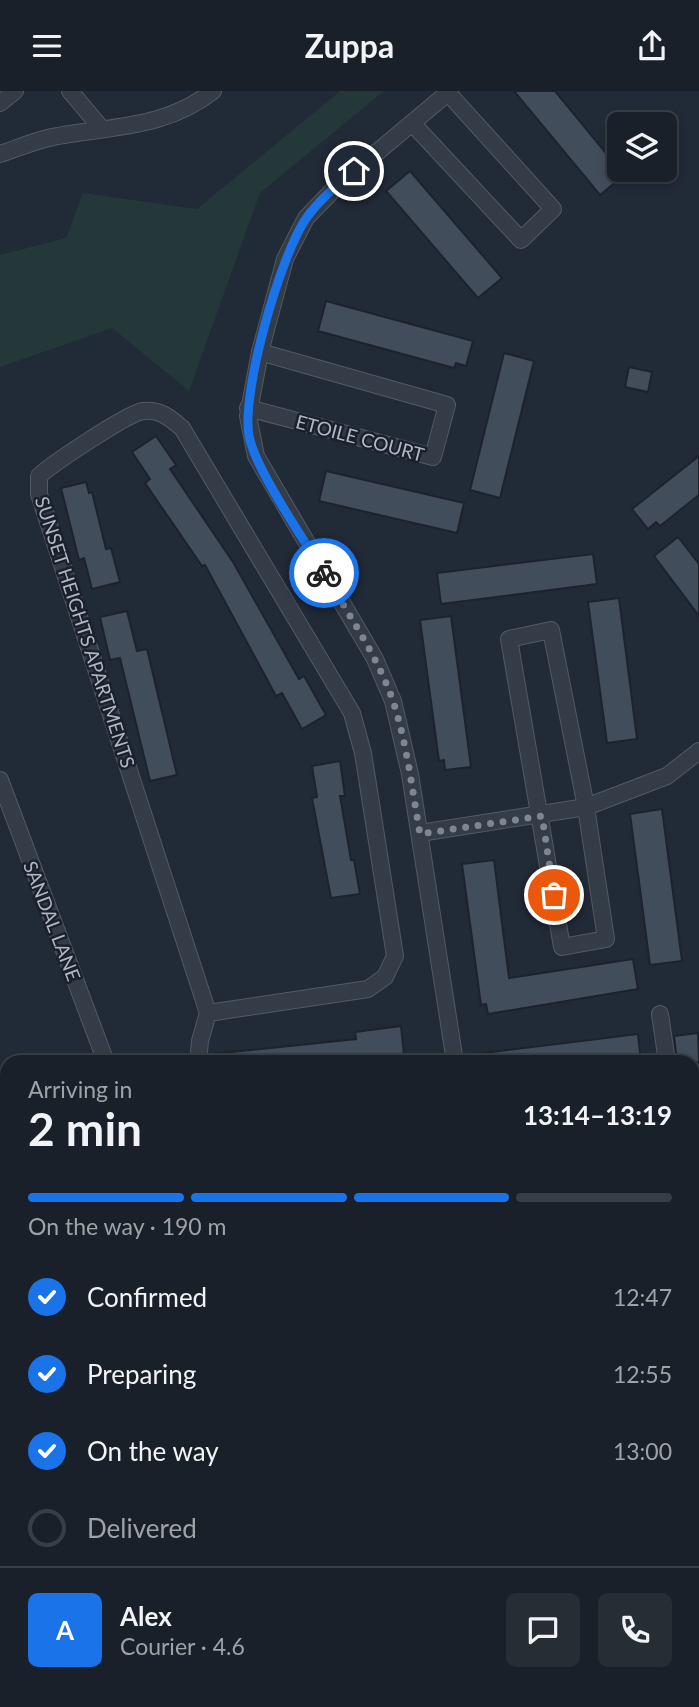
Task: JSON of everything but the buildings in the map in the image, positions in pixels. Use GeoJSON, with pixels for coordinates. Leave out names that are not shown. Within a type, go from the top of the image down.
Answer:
{"type":"FeatureCollection","features":[{"type":"Feature","properties":{"kind":"street"},"geometry":{"type":"LineString","coordinates":[[0,103],[15,91]]}},
{"type":"Feature","properties":{"kind":"street"},"geometry":{"type":"LineString","coordinates":[[412,123],[521,240],[553,209],[449,92],[412,123],[338,185],[306,218],[285,259],[260,352],[248,408],[249,437],[256,456],[375,659],[393,701],[405,749],[420,834],[454,1055]]}},
{"type":"Feature","properties":{"kind":"street"},"geometry":{"type":"LineString","coordinates":[[76,93],[102,129]]}},
{"type":"Feature","properties":{"kind":"street"},"geometry":{"type":"LineString","coordinates":[[0,154],[54,136],[163,120],[201,94]]}},
{"type":"Feature","properties":{"kind":"street","name":"ETOILE COURT"},"geometry":{"type":"LineString","coordinates":[[248,408],[433,457],[447,405],[260,352]]}},
{"type":"Feature","properties":{"kind":"street","name":"SUNSET HEIGHTS APARTMENTS"},"geometry":{"type":"LineString","coordinates":[[141,411],[163,413],[182,428],[352,713],[363,753],[395,956],[385,977],[368,989],[208,1013],[39,494],[40,476],[54,462],[141,411]]}},
{"type":"Feature","properties":{"kind":"street"},"geometry":{"type":"LineString","coordinates":[[551,630],[586,807],[606,939],[562,947],[542,816],[509,639],[551,630]]}},
{"type":"Feature","properties":{"kind":"street"},"geometry":{"type":"LineString","coordinates":[[420,834],[586,807],[667,776],[699,751]]}},
{"type":"Feature","properties":{"kind":"street","name":"SANDAL LANE"},"geometry":{"type":"LineString","coordinates":[[0,780],[103,1055]]}},
{"type":"Feature","properties":{"kind":"street"},"geometry":{"type":"LineString","coordinates":[[199,1055],[208,1013]]}},
{"type":"Feature","properties":{"kind":"street"},"geometry":{"type":"LineString","coordinates":[[660,1014],[666,1055]]}},
{"type":"Feature","properties":{"kind":"shaded area"},"geometry":{"type":"Polygon","coordinates":[[[340,91],[384,91],[260,193],[189,391],[112,328],[0,367],[0,255],[66,238],[83,193],[197,209],[340,91]]]}},
{"type":"Feature","properties":{"kind":"way so far"},"geometry":{"type":"LineString","coordinates":[[324,573],[375,659],[393,701],[405,749],[420,834],[542,816],[554,895]]}},
{"type":"Feature","properties":{"kind":"route"},"geometry":{"type":"LineString","coordinates":[[324,573],[256,456],[249,437],[248,408],[285,259],[294,238],[321,201],[354,171]]}}]}
